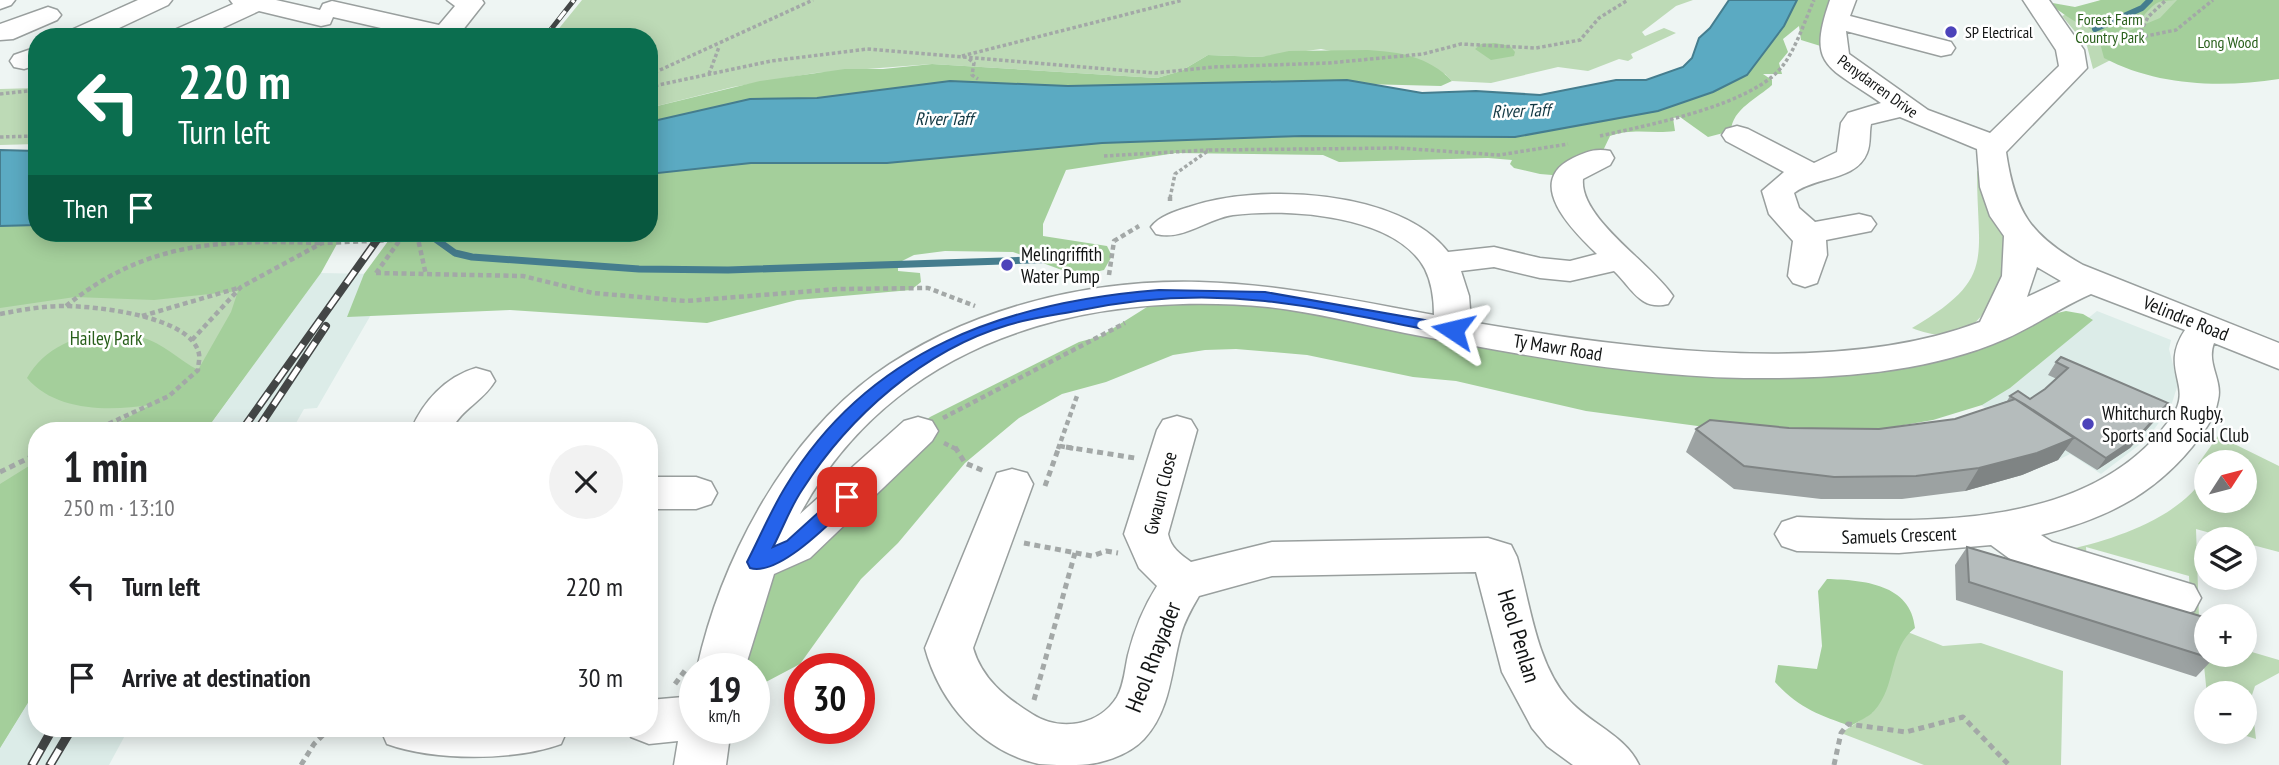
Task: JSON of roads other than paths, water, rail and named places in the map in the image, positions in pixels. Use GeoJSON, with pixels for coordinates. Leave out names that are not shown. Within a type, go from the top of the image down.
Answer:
{"type":"FeatureCollection","features":[{"type":"Feature","properties":{"kind":"street"},"geometry":{"type":"LineString","coordinates":[[98,28],[159,0]]}},
{"type":"Feature","properties":{"kind":"street"},"geometry":{"type":"LineString","coordinates":[[456,28],[471,3],[460,0]]}},
{"type":"Feature","properties":{"kind":"street"},"geometry":{"type":"LineString","coordinates":[[1994,145],[2073,68],[2070,50],[2036,0]]}},
{"type":"Feature","properties":{"kind":"street"},"geometry":{"type":"LineString","coordinates":[[198,28],[249,1],[335,9],[417,28]]}},
{"type":"Feature","properties":{"kind":"street"},"geometry":{"type":"LineString","coordinates":[[309,28],[335,9]]}},
{"type":"Feature","properties":{"kind":"street","name":"Penydarren Drive"},"geometry":{"type":"LineString","coordinates":[[1941,48],[1840,11],[1831,41],[1834,54],[1905,107],[1933,123],[1994,145]]}},
{"type":"Feature","properties":{"kind":"street"},"geometry":{"type":"LineString","coordinates":[[0,32],[5,33],[48,15]]}},
{"type":"Feature","properties":{"kind":"street"},"geometry":{"type":"LineString","coordinates":[[1805,276],[1813,243],[1808,233],[1779,205],[1777,191],[1789,180],[1839,164],[1850,156],[1858,119],[1868,114],[1905,107]]}},
{"type":"Feature","properties":{"kind":"street"},"geometry":{"type":"LineString","coordinates":[[1737,135],[1808,172]]}},
{"type":"Feature","properties":{"kind":"street","name":"Velindre Road"},"geometry":{"type":"LineString","coordinates":[[1994,145],[1992,158],[2006,219],[2050,261],[2279,357]]}},
{"type":"Feature","properties":{"kind":"street"},"geometry":{"type":"LineString","coordinates":[[1589,147],[1569,175],[1566,186],[1578,215],[1642,275],[1656,296]]}},
{"type":"Feature","properties":{"kind":"street"},"geometry":{"type":"LineString","coordinates":[[1162,219],[1230,206],[1339,209],[1382,219],[1417,238],[1441,263],[1452,290],[1453,330]]}},
{"type":"Feature","properties":{"kind":"street"},"geometry":{"type":"LineString","coordinates":[[1808,233],[1859,224]]}},
{"type":"Feature","properties":{"kind":"street"},"geometry":{"type":"LineString","coordinates":[[1995,330],[2018,276],[2021,236]]}},
{"type":"Feature","properties":{"kind":"street"},"geometry":{"type":"LineString","coordinates":[[1441,263],[1494,257],[1541,268],[1570,271],[1622,259]]}},
{"type":"Feature","properties":{"kind":"street","name":"Ty Mawr Road"},"geometry":{"type":"LineString","coordinates":[[726,653],[757,562],[793,489],[824,446],[858,410],[919,360],[960,338],[1005,321],[1119,298],[1159,294],[1251,296],[1608,355],[1712,364],[1798,364],[1933,349],[1995,330],[2055,294],[2093,281]]}},
{"type":"Feature","properties":{"kind":"street","name":"Samuels Crescent"},"geometry":{"type":"LineString","coordinates":[[1797,534],[1863,539],[2001,530],[2089,503],[2157,463],[2188,425],[2201,399],[2192,353],[2206,325]]}},
{"type":"Feature","properties":{"kind":"street"},"geometry":{"type":"LineString","coordinates":[[435,422],[443,407],[476,382]]}},
{"type":"Feature","properties":{"kind":"street"},"geometry":{"type":"LineString","coordinates":[[757,562],[794,546],[918,431]]}},
{"type":"Feature","properties":{"kind":"street","name":"Gwaun Close"},"geometry":{"type":"LineString","coordinates":[[1171,571],[1148,548],[1146,534],[1172,447]]}},
{"type":"Feature","properties":{"kind":"street","name":"Heol Rhayader"},"geometry":{"type":"LineString","coordinates":[[1027,491],[1016,538],[949,648],[954,667],[982,709],[1024,736],[1042,743],[1074,748],[1107,740],[1132,718],[1143,695],[1164,615],[1171,571],[1272,559],[1495,557]]}},
{"type":"Feature","properties":{"kind":"street"},"geometry":{"type":"LineString","coordinates":[[658,494],[696,493]]}},
{"type":"Feature","properties":{"kind":"street"},"geometry":{"type":"LineString","coordinates":[[2001,530],[2037,555],[2178,598]]}},
{"type":"Feature","properties":{"kind":"street","name":"Heol Penlan"},"geometry":{"type":"LineString","coordinates":[[1495,557],[1526,674],[1541,701],[1564,729],[1613,765]]}},
{"type":"Feature","properties":{"kind":"street"},"geometry":{"type":"LineString","coordinates":[[658,721],[679,719]]}},
{"type":"Feature","properties":{"kind":"street"},"geometry":{"type":"LineString","coordinates":[[700,765],[703,744]]}},
{"type":"Feature","properties":{"kind":"water","name":"River Taff"},"geometry":{"type":"Polygon","coordinates":[[[1729,0],[1797,0],[1784,26],[1747,75],[1713,92],[1658,111],[1515,137],[1302,136],[1102,143],[887,163],[751,163],[658,173],[658,120],[750,99],[817,98],[950,81],[1068,86],[1347,80],[1422,93],[1476,91],[1540,95],[1616,80],[1646,80],[1683,67],[1692,58],[1699,38],[1710,28],[1729,0]]]}},
{"type":"Feature","properties":{"kind":"water"},"geometry":{"type":"Polygon","coordinates":[[[0,150],[28,151],[28,225],[0,226],[0,150]]]}},
{"type":"Feature","properties":{"kind":"waterway"},"geometry":{"type":"LineString","coordinates":[[2095,29],[2142,8],[2150,0]]}},
{"type":"Feature","properties":{"kind":"waterway"},"geometry":{"type":"LineString","coordinates":[[440,242],[455,253],[472,257],[639,269],[728,270],[1091,258]]}},
{"type":"Feature","properties":{"kind":"railway"},"geometry":{"type":"LineString","coordinates":[[552,28],[574,0]]}},
{"type":"Feature","properties":{"kind":"railway"},"geometry":{"type":"LineString","coordinates":[[248,422],[376,242]]}},
{"type":"Feature","properties":{"kind":"railway"},"geometry":{"type":"LineString","coordinates":[[262,422],[326,326]]}},
{"type":"Feature","properties":{"kind":"railway"},"geometry":{"type":"LineString","coordinates":[[32,765],[48,737]]}},
{"type":"Feature","properties":{"kind":"railway"},"geometry":{"type":"LineString","coordinates":[[50,765],[67,737]]}},
{"type":"Feature","properties":{"kind":"place","name":"SP Electrical"},"geometry":{"type":"Point","coordinates":[1951,32]}},
{"type":"Feature","properties":{"kind":"place","name":"Melingriffith Water Pump"},"geometry":{"type":"Point","coordinates":[1007,265]}},
{"type":"Feature","properties":{"kind":"place","name":"Whitchurch Rugby, Sports and Social Club"},"geometry":{"type":"Point","coordinates":[2088,424]}},
{"type":"Feature","properties":{"kind":"park label","name":"Forest Farm Country Park"},"geometry":{"type":"Point","coordinates":[2110,28]}},
{"type":"Feature","properties":{"kind":"park label","name":"Long Wood"},"geometry":{"type":"Point","coordinates":[2228,42]}},
{"type":"Feature","properties":{"kind":"park label","name":"Hailey Park"},"geometry":{"type":"Point","coordinates":[106,338]}}]}
